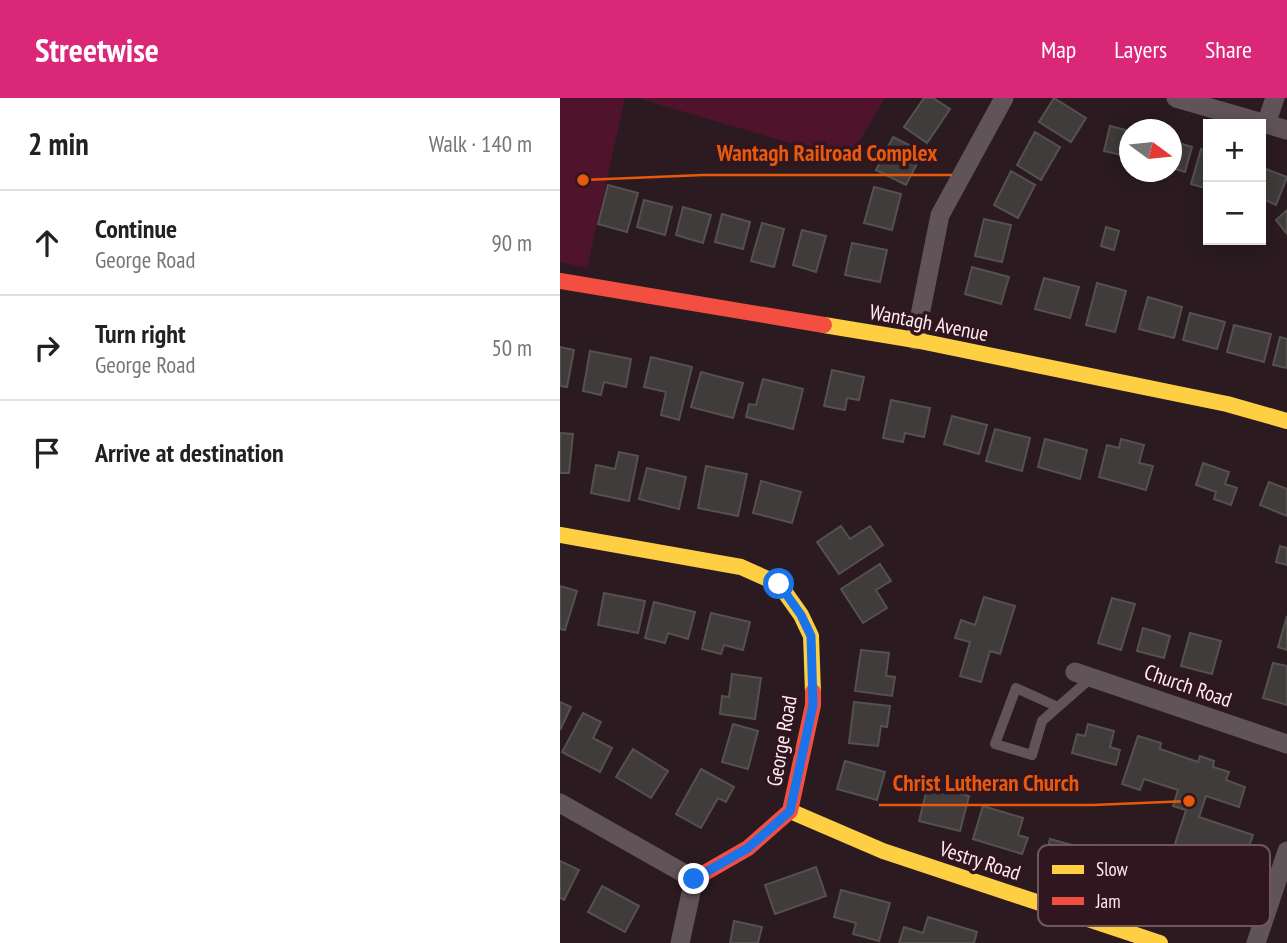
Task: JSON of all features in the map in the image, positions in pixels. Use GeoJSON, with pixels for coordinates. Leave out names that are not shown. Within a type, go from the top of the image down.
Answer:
{"type":"FeatureCollection","features":[{"type":"Feature","properties":{"kind":"street"},"geometry":{"type":"LineString","coordinates":[[915,340],[940,215],[1004,98]]}},
{"type":"Feature","properties":{"kind":"street"},"geometry":{"type":"LineString","coordinates":[[1176,98],[1249,119]]}},
{"type":"Feature","properties":{"kind":"street"},"geometry":{"type":"LineString","coordinates":[[1275,98],[1266,124],[1287,130]]}},
{"type":"Feature","properties":{"kind":"street","name":"Wantagh Avenue"},"geometry":{"type":"LineString","coordinates":[[560,281],[915,340],[1227,404],[1287,421]]}},
{"type":"Feature","properties":{"kind":"street","name":"George Road"},"geometry":{"type":"LineString","coordinates":[[560,535],[741,567],[779,584],[801,615],[811,636],[813,705],[790,811],[748,848],[694,879]]}},
{"type":"Feature","properties":{"kind":"street","name":"Church Road"},"geometry":{"type":"LineString","coordinates":[[1083,675],[1287,744]]}},
{"type":"Feature","properties":{"kind":"street"},"geometry":{"type":"LineString","coordinates":[[560,803],[694,879],[680,943]]}},
{"type":"Feature","properties":{"kind":"street","name":"Vestry Road"},"geometry":{"type":"LineString","coordinates":[[790,811],[883,850],[1038,902]]}},
{"type":"Feature","properties":{"kind":"street"},"geometry":{"type":"LineString","coordinates":[[1270,901],[1287,850]]}},
{"type":"Feature","properties":{"kind":"street","name":"Vestry Road"},"geometry":{"type":"LineString","coordinates":[[1109,926],[1160,943]]}},
{"type":"Feature","properties":{"kind":"street"},"geometry":{"type":"LineString","coordinates":[[1256,943],[1262,926]]}},
{"type":"Feature","properties":{"kind":"lane"},"geometry":{"type":"LineString","coordinates":[[1058,707],[1016,688],[995,744],[1032,755],[1042,721],[1058,707],[1083,675]]}},
{"type":"Feature","properties":{"kind":"shaded area"},"geometry":{"type":"Polygon","coordinates":[[[560,98],[625,98],[587,268],[560,262],[560,98]]]}},
{"type":"Feature","properties":{"kind":"shaded area"},"geometry":{"type":"Polygon","coordinates":[[[637,98],[885,98],[848,160],[637,98]]]}},
{"type":"Feature","properties":{"kind":"building"},"geometry":{"type":"Polygon","coordinates":[[[924,98],[933,98],[950,109],[927,143],[904,127],[924,98]]]}},
{"type":"Feature","properties":{"kind":"building"},"geometry":{"type":"Polygon","coordinates":[[[1054,98],[1086,118],[1071,142],[1039,122],[1054,98]]]}},
{"type":"Feature","properties":{"kind":"building"},"geometry":{"type":"Polygon","coordinates":[[[1110,126],[1119,128],[1119,154],[1104,151],[1110,126]]]}},
{"type":"Feature","properties":{"kind":"building"},"geometry":{"type":"Polygon","coordinates":[[[1035,132],[1060,147],[1041,180],[1017,165],[1035,132]]]}},
{"type":"Feature","properties":{"kind":"building"},"geometry":{"type":"Polygon","coordinates":[[[893,137],[923,152],[906,185],[876,170],[893,137]]]}},
{"type":"Feature","properties":{"kind":"building"},"geometry":{"type":"Polygon","coordinates":[[[1182,144],[1192,147],[1185,172],[1182,171],[1182,144]]]}},
{"type":"Feature","properties":{"kind":"building"},"geometry":{"type":"Polygon","coordinates":[[[1201,149],[1203,150],[1203,188],[1191,184],[1201,149]]]}},
{"type":"Feature","properties":{"kind":"building"},"geometry":{"type":"Polygon","coordinates":[[[1266,169],[1287,177],[1276,205],[1266,200],[1266,169]]]}},
{"type":"Feature","properties":{"kind":"building"},"geometry":{"type":"Polygon","coordinates":[[[1011,171],[1035,185],[1018,218],[994,205],[1011,171]]]}},
{"type":"Feature","properties":{"kind":"building"},"geometry":{"type":"Polygon","coordinates":[[[608,185],[638,193],[627,232],[598,224],[608,185]]]}},
{"type":"Feature","properties":{"kind":"building"},"geometry":{"type":"Polygon","coordinates":[[[874,187],[901,194],[892,230],[864,223],[874,187]]]}},
{"type":"Feature","properties":{"kind":"building"},"geometry":{"type":"Polygon","coordinates":[[[644,200],[672,207],[665,235],[637,227],[644,200]]]}},
{"type":"Feature","properties":{"kind":"building"},"geometry":{"type":"Polygon","coordinates":[[[683,207],[711,215],[703,243],[676,235],[683,207]]]}},
{"type":"Feature","properties":{"kind":"building"},"geometry":{"type":"Polygon","coordinates":[[[1287,210],[1287,234],[1276,220],[1287,210]]]}},
{"type":"Feature","properties":{"kind":"building"},"geometry":{"type":"Polygon","coordinates":[[[722,214],[750,222],[743,249],[715,242],[722,214]]]}},
{"type":"Feature","properties":{"kind":"building"},"geometry":{"type":"Polygon","coordinates":[[[984,219],[1011,225],[1002,262],[975,256],[984,219]]]}},
{"type":"Feature","properties":{"kind":"building"},"geometry":{"type":"Polygon","coordinates":[[[762,223],[784,229],[774,267],[751,261],[762,223]]]}},
{"type":"Feature","properties":{"kind":"building"},"geometry":{"type":"Polygon","coordinates":[[[1106,227],[1119,231],[1114,250],[1101,246],[1106,227]]]}},
{"type":"Feature","properties":{"kind":"building"},"geometry":{"type":"Polygon","coordinates":[[[802,230],[826,236],[816,272],[793,265],[802,230]]]}},
{"type":"Feature","properties":{"kind":"building"},"geometry":{"type":"Polygon","coordinates":[[[852,243],[887,250],[880,282],[845,275],[852,243]]]}},
{"type":"Feature","properties":{"kind":"building"},"geometry":{"type":"Polygon","coordinates":[[[972,267],[1009,277],[1001,304],[965,294],[972,267]]]}},
{"type":"Feature","properties":{"kind":"building"},"geometry":{"type":"Polygon","coordinates":[[[1044,278],[1079,287],[1070,318],[1035,309],[1044,278]]]}},
{"type":"Feature","properties":{"kind":"building"},"geometry":{"type":"Polygon","coordinates":[[[1097,283],[1126,291],[1115,332],[1086,325],[1097,283]]]}},
{"type":"Feature","properties":{"kind":"building"},"geometry":{"type":"Polygon","coordinates":[[[1148,297],[1182,307],[1174,338],[1139,329],[1148,297]]]}},
{"type":"Feature","properties":{"kind":"building"},"geometry":{"type":"Polygon","coordinates":[[[1190,313],[1225,322],[1217,349],[1183,340],[1190,313]]]}},
{"type":"Feature","properties":{"kind":"building"},"geometry":{"type":"Polygon","coordinates":[[[1234,325],[1271,334],[1264,362],[1227,352],[1234,325]]]}},
{"type":"Feature","properties":{"kind":"building"},"geometry":{"type":"Polygon","coordinates":[[[1280,337],[1287,339],[1287,368],[1273,365],[1280,337]]]}},
{"type":"Feature","properties":{"kind":"building"},"geometry":{"type":"Polygon","coordinates":[[[560,347],[574,350],[567,387],[560,386],[560,347]]]}},
{"type":"Feature","properties":{"kind":"building"},"geometry":{"type":"Polygon","coordinates":[[[590,351],[631,359],[626,387],[604,382],[601,395],[583,391],[590,351]]]}},
{"type":"Feature","properties":{"kind":"building"},"geometry":{"type":"Polygon","coordinates":[[[651,357],[692,367],[679,420],[661,415],[666,392],[644,387],[651,357]]]}},
{"type":"Feature","properties":{"kind":"building"},"geometry":{"type":"Polygon","coordinates":[[[832,370],[864,377],[859,400],[847,398],[845,410],[824,406],[832,370]]]}},
{"type":"Feature","properties":{"kind":"building"},"geometry":{"type":"Polygon","coordinates":[[[701,372],[743,383],[733,418],[691,407],[701,372]]]}},
{"type":"Feature","properties":{"kind":"building"},"geometry":{"type":"Polygon","coordinates":[[[763,379],[803,389],[793,429],[746,417],[749,404],[756,405],[763,379]]]}},
{"type":"Feature","properties":{"kind":"building"},"geometry":{"type":"Polygon","coordinates":[[[891,400],[930,408],[924,437],[905,433],[903,442],[883,438],[891,400]]]}},
{"type":"Feature","properties":{"kind":"building"},"geometry":{"type":"Polygon","coordinates":[[[952,416],[987,425],[979,454],[944,444],[952,416]]]}},
{"type":"Feature","properties":{"kind":"building"},"geometry":{"type":"Polygon","coordinates":[[[995,429],[1030,438],[1022,471],[986,461],[995,429]]]}},
{"type":"Feature","properties":{"kind":"building"},"geometry":{"type":"Polygon","coordinates":[[[560,433],[573,434],[569,473],[560,473],[560,433]]]}},
{"type":"Feature","properties":{"kind":"building"},"geometry":{"type":"Polygon","coordinates":[[[1045,439],[1087,450],[1080,479],[1038,467],[1045,439]]]}},
{"type":"Feature","properties":{"kind":"building"},"geometry":{"type":"Polygon","coordinates":[[[1121,439],[1144,445],[1139,463],[1153,466],[1146,490],[1099,477],[1107,445],[1119,448],[1121,439]]]}},
{"type":"Feature","properties":{"kind":"building"},"geometry":{"type":"Polygon","coordinates":[[[619,452],[638,456],[629,501],[591,493],[596,465],[615,469],[619,452]]]}},
{"type":"Feature","properties":{"kind":"building"},"geometry":{"type":"Polygon","coordinates":[[[1203,463],[1229,472],[1225,484],[1237,488],[1231,505],[1214,499],[1216,492],[1196,485],[1203,463]]]}},
{"type":"Feature","properties":{"kind":"building"},"geometry":{"type":"Polygon","coordinates":[[[706,466],[747,474],[738,516],[698,508],[706,466]]]}},
{"type":"Feature","properties":{"kind":"building"},"geometry":{"type":"Polygon","coordinates":[[[647,468],[686,477],[679,509],[639,499],[647,468]]]}},
{"type":"Feature","properties":{"kind":"building"},"geometry":{"type":"Polygon","coordinates":[[[761,481],[801,492],[792,523],[753,513],[761,481]]]}},
{"type":"Feature","properties":{"kind":"building"},"geometry":{"type":"Polygon","coordinates":[[[1269,482],[1287,489],[1287,516],[1260,505],[1269,482]]]}},
{"type":"Feature","properties":{"kind":"building"},"geometry":{"type":"Polygon","coordinates":[[[841,526],[850,539],[870,526],[883,545],[839,574],[817,542],[841,526]]]}},
{"type":"Feature","properties":{"kind":"building"},"geometry":{"type":"Polygon","coordinates":[[[1280,546],[1287,548],[1287,565],[1276,562],[1280,546]]]}},
{"type":"Feature","properties":{"kind":"building"},"geometry":{"type":"Polygon","coordinates":[[[880,564],[891,581],[876,590],[887,608],[863,623],[841,589],[880,564]]]}},
{"type":"Feature","properties":{"kind":"building"},"geometry":{"type":"Polygon","coordinates":[[[560,586],[577,591],[565,630],[560,629],[560,586]]]}},
{"type":"Feature","properties":{"kind":"building"},"geometry":{"type":"Polygon","coordinates":[[[604,593],[645,601],[638,633],[598,625],[604,593]]]}},
{"type":"Feature","properties":{"kind":"building"},"geometry":{"type":"Polygon","coordinates":[[[984,597],[1015,606],[1000,654],[990,651],[981,682],[960,676],[970,642],[955,638],[961,620],[975,625],[984,597]]]}},
{"type":"Feature","properties":{"kind":"building"},"geometry":{"type":"Polygon","coordinates":[[[1112,598],[1135,604],[1121,650],[1098,643],[1112,598]]]}},
{"type":"Feature","properties":{"kind":"building"},"geometry":{"type":"Polygon","coordinates":[[[654,602],[695,612],[688,639],[668,633],[665,643],[645,638],[654,602]]]}},
{"type":"Feature","properties":{"kind":"building"},"geometry":{"type":"Polygon","coordinates":[[[711,613],[750,622],[743,650],[724,645],[721,654],[702,649],[711,613]]]}},
{"type":"Feature","properties":{"kind":"building"},"geometry":{"type":"Polygon","coordinates":[[[1287,616],[1287,650],[1278,647],[1287,616]]]}},
{"type":"Feature","properties":{"kind":"building"},"geometry":{"type":"Polygon","coordinates":[[[1143,628],[1170,636],[1164,658],[1137,651],[1143,628]]]}},
{"type":"Feature","properties":{"kind":"building"},"geometry":{"type":"Polygon","coordinates":[[[1190,633],[1221,641],[1212,674],[1181,666],[1190,633]]]}},
{"type":"Feature","properties":{"kind":"building"},"geometry":{"type":"Polygon","coordinates":[[[861,650],[889,653],[886,676],[895,677],[892,696],[855,691],[861,650]]]}},
{"type":"Feature","properties":{"kind":"building"},"geometry":{"type":"Polygon","coordinates":[[[1273,663],[1287,666],[1287,705],[1263,698],[1273,663]]]}},
{"type":"Feature","properties":{"kind":"building"},"geometry":{"type":"Polygon","coordinates":[[[732,674],[761,678],[755,719],[720,714],[722,696],[729,697],[732,674]]]}},
{"type":"Feature","properties":{"kind":"building"},"geometry":{"type":"Polygon","coordinates":[[[560,702],[571,707],[560,730],[560,702]]]}},
{"type":"Feature","properties":{"kind":"building"},"geometry":{"type":"Polygon","coordinates":[[[854,702],[890,706],[887,727],[881,726],[878,746],[849,743],[854,702]]]}},
{"type":"Feature","properties":{"kind":"building"},"geometry":{"type":"Polygon","coordinates":[[[583,713],[601,722],[593,738],[612,748],[600,772],[562,752],[583,713]]]}},
{"type":"Feature","properties":{"kind":"building"},"geometry":{"type":"Polygon","coordinates":[[[733,724],[758,731],[748,769],[722,762],[733,724]]]}},
{"type":"Feature","properties":{"kind":"building"},"geometry":{"type":"Polygon","coordinates":[[[1088,724],[1114,731],[1110,747],[1120,750],[1116,765],[1072,753],[1077,734],[1085,736],[1088,724]]]}},
{"type":"Feature","properties":{"kind":"building"},"geometry":{"type":"Polygon","coordinates":[[[1138,736],[1161,743],[1160,749],[1198,762],[1200,756],[1214,761],[1213,767],[1229,772],[1226,780],[1245,787],[1239,807],[1206,796],[1199,817],[1253,835],[1249,845],[1175,845],[1186,810],[1173,806],[1178,790],[1144,779],[1140,790],[1122,784],[1138,736]]]}},
{"type":"Feature","properties":{"kind":"building"},"geometry":{"type":"Polygon","coordinates":[[[633,749],[668,771],[651,798],[616,777],[633,749]]]}},
{"type":"Feature","properties":{"kind":"building"},"geometry":{"type":"Polygon","coordinates":[[[845,761],[885,772],[877,800],[837,789],[845,761]]]}},
{"type":"Feature","properties":{"kind":"building"},"geometry":{"type":"Polygon","coordinates":[[[701,769],[734,787],[726,802],[718,798],[701,828],[676,814],[701,769]]]}},
{"type":"Feature","properties":{"kind":"building"},"geometry":{"type":"Polygon","coordinates":[[[928,785],[969,796],[960,831],[919,821],[928,785]]]}},
{"type":"Feature","properties":{"kind":"building"},"geometry":{"type":"Polygon","coordinates":[[[983,806],[1023,818],[1018,835],[1028,838],[1022,854],[973,839],[983,806]]]}},
{"type":"Feature","properties":{"kind":"building"},"geometry":{"type":"Polygon","coordinates":[[[1050,839],[1072,845],[1048,845],[1050,839]]]}},
{"type":"Feature","properties":{"kind":"building"},"geometry":{"type":"Polygon","coordinates":[[[560,861],[579,870],[564,900],[560,898],[560,861]]]}},
{"type":"Feature","properties":{"kind":"building"},"geometry":{"type":"Polygon","coordinates":[[[816,867],[826,896],[775,914],[765,885],[816,867]]]}},
{"type":"Feature","properties":{"kind":"building"},"geometry":{"type":"Polygon","coordinates":[[[602,886],[639,906],[625,932],[588,912],[602,886]]]}},
{"type":"Feature","properties":{"kind":"building"},"geometry":{"type":"Polygon","coordinates":[[[841,890],[890,903],[879,941],[853,934],[856,923],[834,917],[841,890]]]}},
{"type":"Feature","properties":{"kind":"building"},"geometry":{"type":"Polygon","coordinates":[[[928,917],[977,932],[974,943],[899,943],[904,927],[923,933],[928,917]]]}},
{"type":"Feature","properties":{"kind":"building"},"geometry":{"type":"Polygon","coordinates":[[[734,921],[762,927],[758,943],[730,943],[734,921]]]}},
{"type":"Feature","properties":{"kind":"traffic: slow"},"geometry":{"type":"LineString","coordinates":[[824,325],[915,340],[1227,404],[1287,421]]}},
{"type":"Feature","properties":{"kind":"traffic: slow"},"geometry":{"type":"LineString","coordinates":[[560,535],[741,567],[779,584],[801,615],[811,636],[813,692]]}},
{"type":"Feature","properties":{"kind":"traffic: slow"},"geometry":{"type":"LineString","coordinates":[[790,811],[883,851],[1038,902]]}},
{"type":"Feature","properties":{"kind":"traffic: slow"},"geometry":{"type":"LineString","coordinates":[[1109,926],[1160,943]]}},
{"type":"Feature","properties":{"kind":"traffic: jam"},"geometry":{"type":"LineString","coordinates":[[560,281],[824,325]]}},
{"type":"Feature","properties":{"kind":"traffic: jam"},"geometry":{"type":"LineString","coordinates":[[694,879],[748,848],[790,811],[813,705],[813,692]]}},
{"type":"Feature","properties":{"kind":"place","name":"Wantagh Railroad Complex"},"geometry":{"type":"Point","coordinates":[583,180]}},
{"type":"Feature","properties":{"kind":"place","name":"Christ Lutheran Church"},"geometry":{"type":"Point","coordinates":[1189,801]}},
{"type":"Feature","properties":{"kind":"route"},"geometry":{"type":"LineString","coordinates":[[694,879],[748,848],[790,811],[813,705],[811,636],[801,615],[779,584]]}}]}
